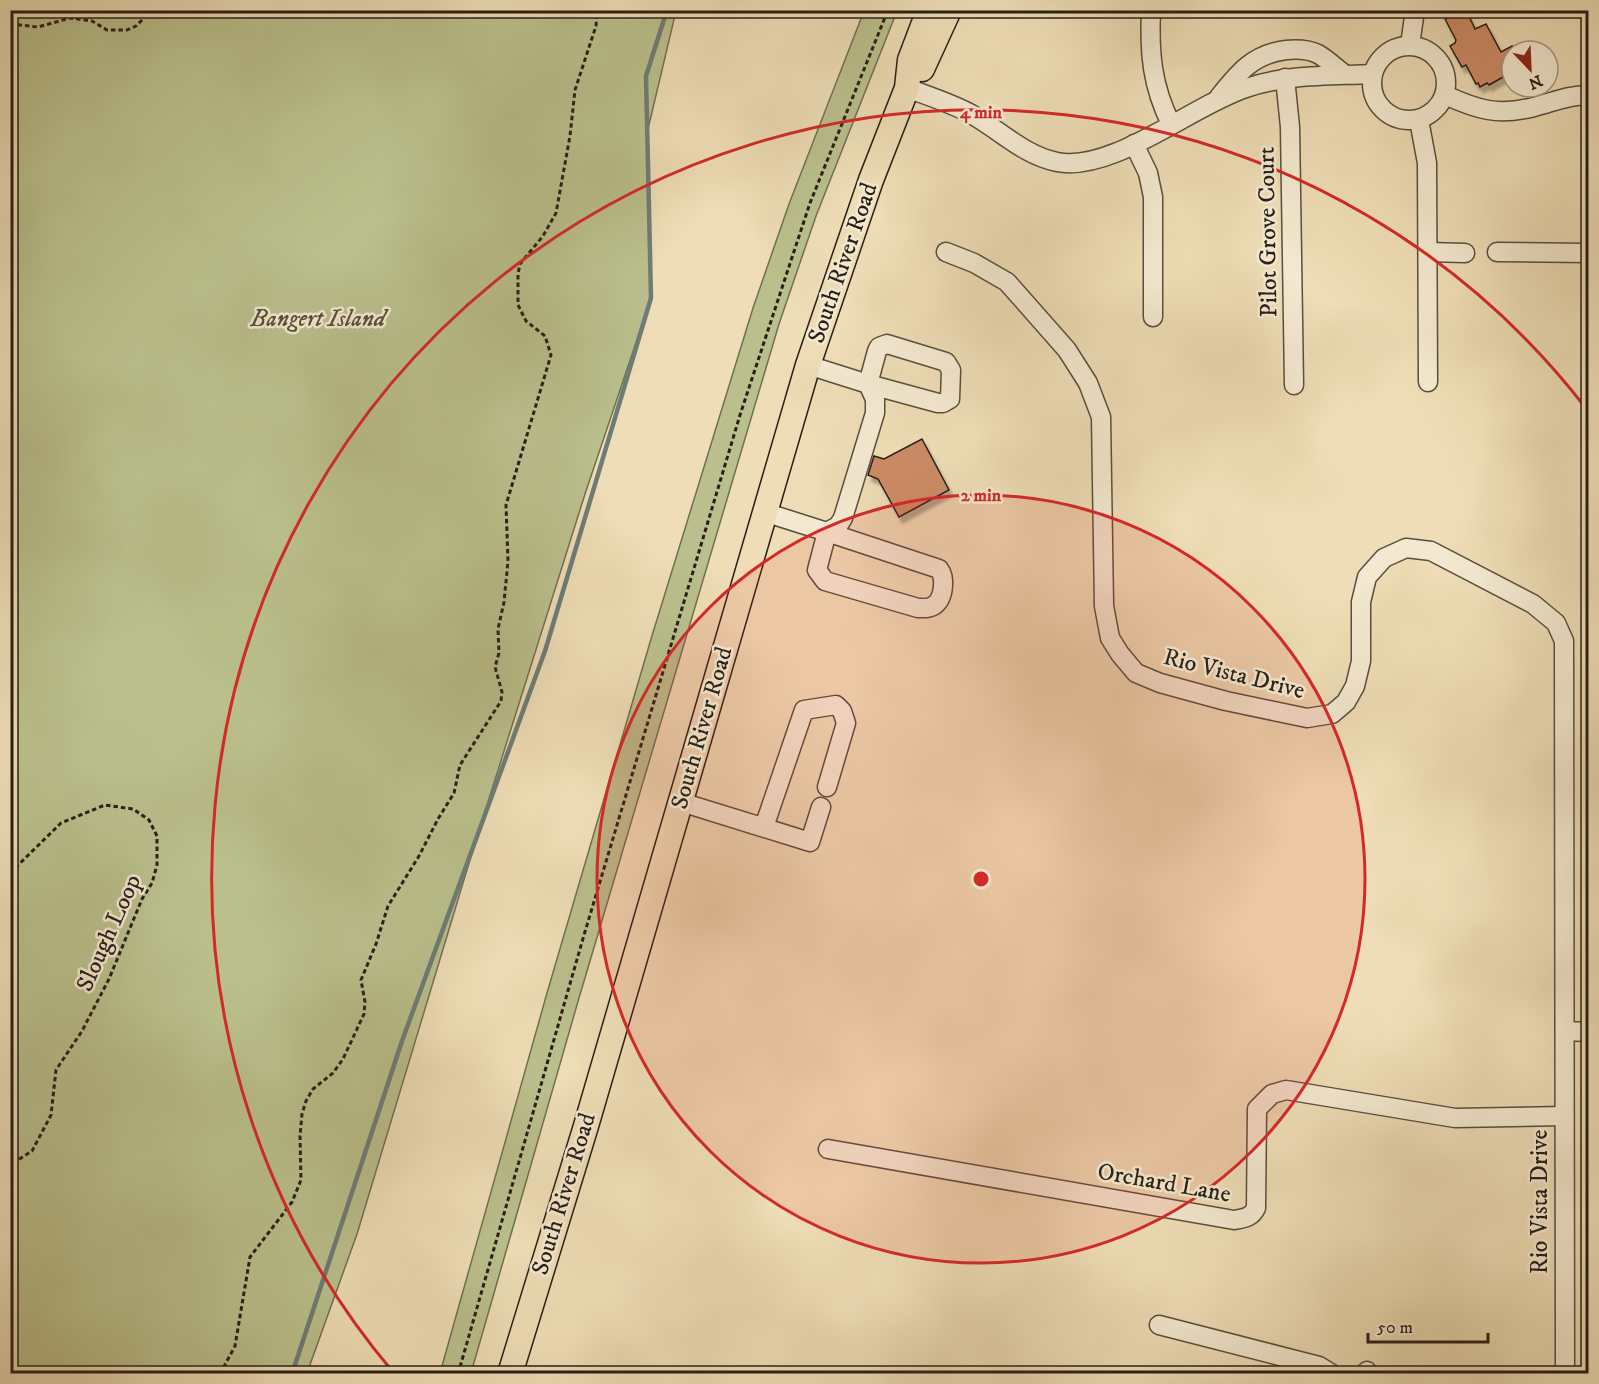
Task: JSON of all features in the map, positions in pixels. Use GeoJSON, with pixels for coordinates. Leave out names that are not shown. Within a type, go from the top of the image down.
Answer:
{"type":"FeatureCollection","features":[{"type":"Feature","properties":{"kind":"main road","name":"South River Road"},"geometry":{"type":"LineString","coordinates":[[510,1374],[586,1126],[808,365],[871,180],[907,88],[910,60],[929,10]]}},
{"type":"Feature","properties":{"kind":"main road","name":"South River Road"},"geometry":{"type":"LineString","coordinates":[[907,88],[923,67],[949,10]]}},
{"type":"Feature","properties":{"kind":"street"},"geometry":{"type":"LineString","coordinates":[[1152,10],[1155,85],[1161,105],[1171,124]]}},
{"type":"Feature","properties":{"kind":"street"},"geometry":{"type":"LineString","coordinates":[[1410,45],[1415,10]]}},
{"type":"Feature","properties":{"kind":"street"},"geometry":{"type":"LineString","coordinates":[[1410,45],[1425,49],[1439,62],[1445,76],[1444,95],[1436,109],[1419,120],[1399,120],[1383,110],[1373,93],[1372,74],[1387,53],[1410,45]]}},
{"type":"Feature","properties":{"kind":"street"},"geometry":{"type":"LineString","coordinates":[[1217,99],[1245,66],[1262,56],[1282,51],[1310,51],[1323,57],[1344,74]]}},
{"type":"Feature","properties":{"kind":"street"},"geometry":{"type":"LineString","coordinates":[[907,88],[971,114],[1032,154],[1055,162],[1081,164],[1104,158],[1217,99],[1247,87],[1285,78],[1372,74]]}},
{"type":"Feature","properties":{"kind":"street","name":"Pilot Grove Court"},"geometry":{"type":"LineString","coordinates":[[1285,78],[1290,146],[1294,385]]}},
{"type":"Feature","properties":{"kind":"street"},"geometry":{"type":"LineString","coordinates":[[1444,95],[1474,108],[1501,111],[1516,111],[1565,98],[1588,95]]}},
{"type":"Feature","properties":{"kind":"street"},"geometry":{"type":"LineString","coordinates":[[1419,120],[1427,163],[1428,382]]}},
{"type":"Feature","properties":{"kind":"street"},"geometry":{"type":"LineString","coordinates":[[1134,144],[1148,173],[1153,197],[1153,317]]}},
{"type":"Feature","properties":{"kind":"street","name":"Rio Vista Drive"},"geometry":{"type":"LineString","coordinates":[[946,252],[974,263],[1007,282],[1067,350],[1088,383],[1101,417],[1104,606],[1110,638],[1136,673],[1226,701],[1307,718],[1332,714],[1346,702],[1355,686],[1361,661],[1361,602],[1367,577],[1384,558],[1406,548],[1431,551],[1533,604],[1556,623],[1564,640],[1565,1374]]}},
{"type":"Feature","properties":{"kind":"street"},"geometry":{"type":"LineString","coordinates":[[1428,252],[1465,253]]}},
{"type":"Feature","properties":{"kind":"street"},"geometry":{"type":"LineString","coordinates":[[1497,252],[1588,253]]}},
{"type":"Feature","properties":{"kind":"street"},"geometry":{"type":"LineString","coordinates":[[764,512],[827,532],[939,569],[944,577],[938,603],[930,608],[918,608],[825,581],[817,570],[827,532],[838,526],[843,518],[875,413],[875,399],[868,384],[879,347],[887,344],[942,360],[951,370],[950,399],[943,403],[868,384],[808,365]]}},
{"type":"Feature","properties":{"kind":"street"},"geometry":{"type":"LineString","coordinates":[[764,827],[804,710],[836,705],[842,711],[846,723],[827,787]]}},
{"type":"Feature","properties":{"kind":"street"},"geometry":{"type":"LineString","coordinates":[[681,801],[810,842],[821,807]]}},
{"type":"Feature","properties":{"kind":"street"},"geometry":{"type":"LineString","coordinates":[[1565,1031],[1588,1032]]}},
{"type":"Feature","properties":{"kind":"street","name":"Orchard Lane"},"geometry":{"type":"LineString","coordinates":[[828,1149],[1234,1220],[1248,1218],[1256,1208],[1257,1109],[1272,1094],[1286,1090],[1455,1118],[1564,1116]]}},
{"type":"Feature","properties":{"kind":"street"},"geometry":{"type":"LineString","coordinates":[[1159,1325],[1319,1366],[1332,1374]]}},
{"type":"Feature","properties":{"kind":"path"},"geometry":{"type":"LineString","coordinates":[[10,24],[38,27],[70,18],[92,21],[107,30],[127,30],[136,26],[148,14],[155,14],[159,10]]}},
{"type":"Feature","properties":{"kind":"path"},"geometry":{"type":"LineString","coordinates":[[220,1374],[235,1346],[250,1257],[292,1202],[301,1180],[300,1136],[306,1101],[313,1089],[333,1073],[343,1059],[364,1014],[365,1002],[361,980],[388,906],[454,793],[460,765],[501,701],[502,692],[495,667],[499,653],[498,628],[504,602],[508,561],[506,505],[551,355],[545,336],[526,321],[518,305],[518,274],[520,264],[543,236],[556,213],[570,136],[575,90],[596,26],[597,10]]}},
{"type":"Feature","properties":{"kind":"path"},"geometry":{"type":"LineString","coordinates":[[458,1374],[584,935],[740,415],[810,202],[888,10]]}},
{"type":"Feature","properties":{"kind":"path","name":"Slough Loop"},"geometry":{"type":"LineString","coordinates":[[10,873],[61,823],[105,805],[134,809],[148,820],[158,836],[157,865],[152,883],[142,899],[109,979],[82,1031],[56,1070],[51,1115],[32,1151],[10,1165]]}},
{"type":"Feature","properties":{"kind":"green space","name":"Bangert Island"},"geometry":{"type":"Polygon","coordinates":[[[10,11],[676,11],[648,129],[651,298],[585,494],[476,840],[357,1234],[307,1373],[11,1373],[10,11]]]}},
{"type":"Feature","properties":{"kind":"green space"},"geometry":{"type":"Polygon","coordinates":[[[864,11],[897,11],[816,216],[779,324],[579,998],[471,1373],[440,1373],[547,993],[651,639],[753,308],[789,204],[864,11]]]}},
{"type":"Feature","properties":{"kind":"building"},"geometry":{"type":"Polygon","coordinates":[[[1459,10],[1466,10],[1475,29],[1486,24],[1500,50],[1500,79],[1480,87],[1478,83],[1476,84],[1466,65],[1462,67],[1450,46],[1456,40],[1445,19],[1459,10]]]}},
{"type":"Feature","properties":{"kind":"building"},"geometry":{"type":"Polygon","coordinates":[[[922,439],[949,490],[899,517],[878,479],[868,475],[874,456],[884,459],[922,439]]]}},
{"type":"Feature","properties":{"kind":"waterway"},"geometry":{"type":"LineString","coordinates":[[292,1374],[402,1041],[545,651],[651,298],[646,76],[667,10]]}}]}
